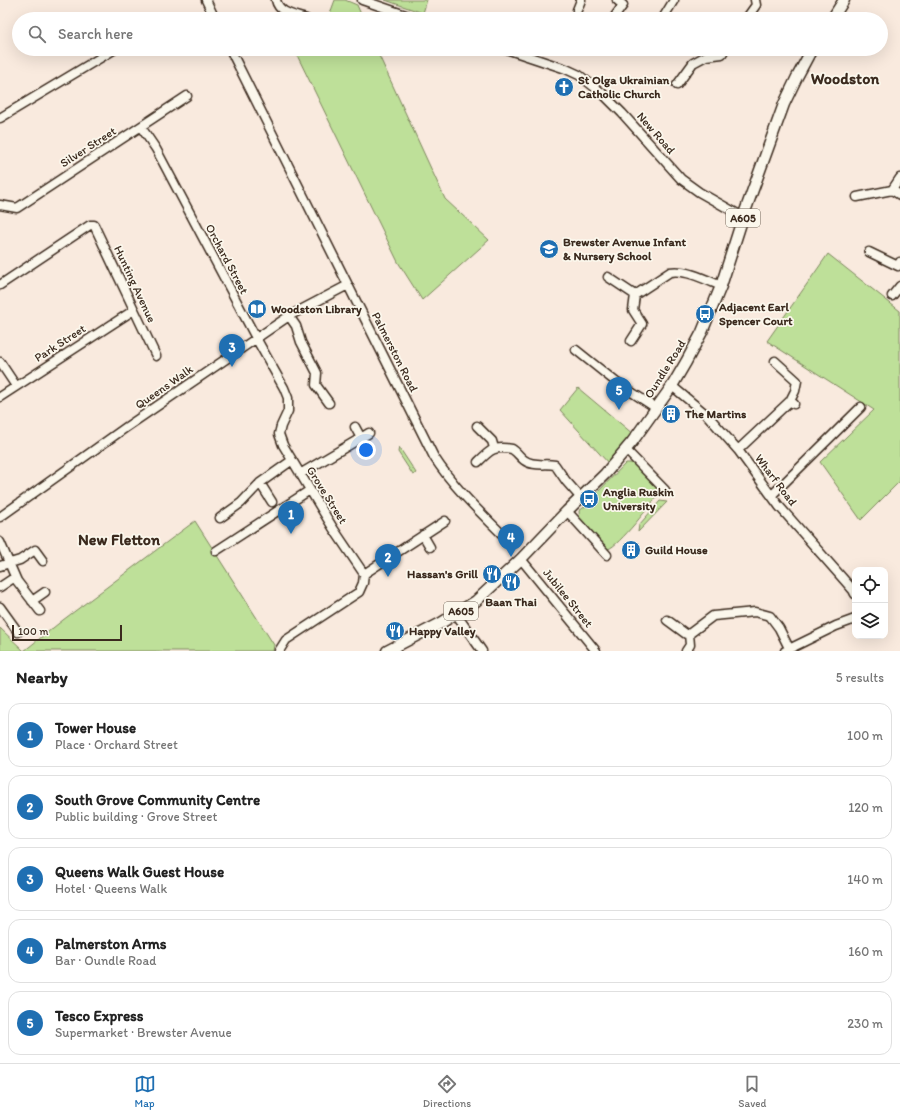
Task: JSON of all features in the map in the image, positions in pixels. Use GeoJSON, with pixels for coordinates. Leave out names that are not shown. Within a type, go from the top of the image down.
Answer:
{"type":"FeatureCollection","features":[{"type":"Feature","properties":{"kind":"main road"},"geometry":{"type":"LineString","coordinates":[[836,12],[844,0]]}},
{"type":"Feature","properties":{"kind":"main road","name":"Oundle Road"},"geometry":{"type":"LineString","coordinates":[[387,651],[456,614],[476,600],[521,559],[605,474],[626,450],[672,386],[702,332],[721,286],[743,217],[784,104],[808,56]]}},
{"type":"Feature","properties":{"kind":"street"},"geometry":{"type":"LineString","coordinates":[[206,0],[212,12]]}},
{"type":"Feature","properties":{"kind":"street"},"geometry":{"type":"LineString","coordinates":[[276,0],[277,5],[286,12]]}},
{"type":"Feature","properties":{"kind":"street"},"geometry":{"type":"LineString","coordinates":[[362,0],[397,12]]}},
{"type":"Feature","properties":{"kind":"street"},"geometry":{"type":"LineString","coordinates":[[576,10],[581,0]]}},
{"type":"Feature","properties":{"kind":"street"},"geometry":{"type":"LineString","coordinates":[[617,0],[623,5],[618,12]]}},
{"type":"Feature","properties":{"kind":"street"},"geometry":{"type":"LineString","coordinates":[[667,12],[674,0]]}},
{"type":"Feature","properties":{"kind":"street"},"geometry":{"type":"LineString","coordinates":[[751,12],[756,5],[755,0]]}},
{"type":"Feature","properties":{"kind":"street"},"geometry":{"type":"LineString","coordinates":[[0,118],[103,56]]}},
{"type":"Feature","properties":{"kind":"street","name":"Palmerston Road"},"geometry":{"type":"LineString","coordinates":[[234,56],[434,457],[442,469],[475,507],[509,541]]}},
{"type":"Feature","properties":{"kind":"street","name":"New Road"},"geometry":{"type":"LineString","coordinates":[[527,56],[579,75],[602,93],[622,113],[681,179],[699,192],[743,217]]}},
{"type":"Feature","properties":{"kind":"street"},"geometry":{"type":"LineString","coordinates":[[677,85],[693,63],[706,56]]}},
{"type":"Feature","properties":{"kind":"street","name":"Silver Street"},"geometry":{"type":"LineString","coordinates":[[0,204],[16,208],[187,96]]}},
{"type":"Feature","properties":{"kind":"street","name":"Orchard Street"},"geometry":{"type":"LineString","coordinates":[[141,127],[156,149],[284,388],[288,398],[288,411],[281,426]]}},
{"type":"Feature","properties":{"kind":"street"},"geometry":{"type":"LineString","coordinates":[[892,190],[900,178]]}},
{"type":"Feature","properties":{"kind":"street"},"geometry":{"type":"LineString","coordinates":[[857,197],[892,190],[900,195]]}},
{"type":"Feature","properties":{"kind":"street","name":"Hunting Avenue"},"geometry":{"type":"LineString","coordinates":[[0,285],[90,225],[94,225],[156,356]]}},
{"type":"Feature","properties":{"kind":"street"},"geometry":{"type":"LineString","coordinates":[[869,252],[900,266]]}},
{"type":"Feature","properties":{"kind":"street"},"geometry":{"type":"LineString","coordinates":[[631,341],[642,324],[633,310],[635,295],[670,272],[676,271],[698,277],[721,286]]}},
{"type":"Feature","properties":{"kind":"street"},"geometry":{"type":"LineString","coordinates":[[608,277],[635,295]]}},
{"type":"Feature","properties":{"kind":"street","name":"Queens Walk"},"geometry":{"type":"LineString","coordinates":[[0,517],[125,428],[289,316],[348,285]]}},
{"type":"Feature","properties":{"kind":"street"},"geometry":{"type":"LineString","coordinates":[[892,296],[900,286]]}},
{"type":"Feature","properties":{"kind":"street","name":"Park Street"},"geometry":{"type":"LineString","coordinates":[[0,397],[134,310]]}},
{"type":"Feature","properties":{"kind":"street"},"geometry":{"type":"LineString","coordinates":[[289,316],[296,326],[301,342],[317,373],[316,385],[329,403]]}},
{"type":"Feature","properties":{"kind":"street"},"geometry":{"type":"LineString","coordinates":[[576,350],[616,382],[656,408]]}},
{"type":"Feature","properties":{"kind":"street"},"geometry":{"type":"LineString","coordinates":[[738,450],[792,402],[797,381],[775,361]]}},
{"type":"Feature","properties":{"kind":"street"},"geometry":{"type":"LineString","coordinates":[[0,362],[16,386]]}},
{"type":"Feature","properties":{"kind":"street","name":"Wharf Road"},"geometry":{"type":"LineString","coordinates":[[672,386],[708,416],[738,450],[779,506],[852,589]]}},
{"type":"Feature","properties":{"kind":"street"},"geometry":{"type":"LineString","coordinates":[[772,495],[861,407]]}},
{"type":"Feature","properties":{"kind":"street","name":"Grove Street"},"geometry":{"type":"LineString","coordinates":[[281,426],[279,434],[282,445],[364,574]]}},
{"type":"Feature","properties":{"kind":"street"},"geometry":{"type":"LineString","coordinates":[[477,426],[492,441],[494,448]]}},
{"type":"Feature","properties":{"kind":"street"},"geometry":{"type":"LineString","coordinates":[[355,427],[361,438]]}},
{"type":"Feature","properties":{"kind":"street"},"geometry":{"type":"LineString","coordinates":[[300,474],[369,433]]}},
{"type":"Feature","properties":{"kind":"street"},"geometry":{"type":"LineString","coordinates":[[478,462],[494,448],[512,449],[525,461],[533,464],[555,465],[566,481],[581,498]]}},
{"type":"Feature","properties":{"kind":"street"},"geometry":{"type":"LineString","coordinates":[[626,450],[665,490]]}},
{"type":"Feature","properties":{"kind":"street"},"geometry":{"type":"LineString","coordinates":[[220,518],[241,503],[260,483],[291,460]]}},
{"type":"Feature","properties":{"kind":"street"},"geometry":{"type":"LineString","coordinates":[[260,483],[272,502]]}},
{"type":"Feature","properties":{"kind":"street"},"geometry":{"type":"LineString","coordinates":[[216,551],[310,490]]}},
{"type":"Feature","properties":{"kind":"street"},"geometry":{"type":"LineString","coordinates":[[567,512],[607,555]]}},
{"type":"Feature","properties":{"kind":"street"},"geometry":{"type":"LineString","coordinates":[[278,651],[286,640],[359,592],[363,583],[364,574],[445,521]]}},
{"type":"Feature","properties":{"kind":"street"},"geometry":{"type":"LineString","coordinates":[[423,535],[430,547]]}},
{"type":"Feature","properties":{"kind":"street"},"geometry":{"type":"LineString","coordinates":[[0,542],[15,576],[40,611]]}},
{"type":"Feature","properties":{"kind":"street"},"geometry":{"type":"LineString","coordinates":[[0,566],[20,560],[35,550],[43,560]]}},
{"type":"Feature","properties":{"kind":"street","name":"Jubilee Street"},"geometry":{"type":"LineString","coordinates":[[521,559],[596,651]]}},
{"type":"Feature","properties":{"kind":"street"},"geometry":{"type":"LineString","coordinates":[[0,587],[15,576]]}},
{"type":"Feature","properties":{"kind":"street"},"geometry":{"type":"LineString","coordinates":[[32,601],[45,592]]}},
{"type":"Feature","properties":{"kind":"street"},"geometry":{"type":"LineString","coordinates":[[0,607],[18,632]]}},
{"type":"Feature","properties":{"kind":"street"},"geometry":{"type":"LineString","coordinates":[[667,620],[683,633],[689,634],[714,616],[755,612],[770,616],[779,628],[786,650],[836,626],[852,620]]}},
{"type":"Feature","properties":{"kind":"street"},"geometry":{"type":"LineString","coordinates":[[456,614],[482,651]]}},
{"type":"Feature","properties":{"kind":"street"},"geometry":{"type":"LineString","coordinates":[[686,651],[690,645],[689,634]]}},
{"type":"Feature","properties":{"kind":"green space"},"geometry":{"type":"Polygon","coordinates":[[[335,0],[345,0],[357,5],[360,12],[331,12],[335,0]]]}},
{"type":"Feature","properties":{"kind":"green space"},"geometry":{"type":"Polygon","coordinates":[[[385,0],[427,0],[423,12],[385,0]]]}},
{"type":"Feature","properties":{"kind":"green space"},"geometry":{"type":"Polygon","coordinates":[[[297,56],[379,56],[445,199],[489,240],[422,300],[398,262],[297,56]]]}},
{"type":"Feature","properties":{"kind":"green space"},"geometry":{"type":"Polygon","coordinates":[[[828,254],[900,311],[900,481],[861,520],[820,462],[874,410],[767,341],[828,254]]]}},
{"type":"Feature","properties":{"kind":"green space"},"geometry":{"type":"Polygon","coordinates":[[[578,388],[633,434],[609,464],[560,410],[578,388]]]}},
{"type":"Feature","properties":{"kind":"green space"},"geometry":{"type":"Polygon","coordinates":[[[399,447],[416,473],[413,475],[398,452],[399,447]]]}},
{"type":"Feature","properties":{"kind":"green space"},"geometry":{"type":"Polygon","coordinates":[[[626,463],[635,463],[660,490],[660,492],[627,533],[608,549],[580,522],[579,511],[591,502],[591,499],[626,463]]]}},
{"type":"Feature","properties":{"kind":"green space"},"geometry":{"type":"Polygon","coordinates":[[[660,501],[667,502],[638,532],[639,525],[660,501]]]}},
{"type":"Feature","properties":{"kind":"green space"},"geometry":{"type":"Polygon","coordinates":[[[195,521],[274,645],[273,651],[24,651],[195,521]]]}},
{"type":"Feature","properties":{"kind":"green space"},"geometry":{"type":"Polygon","coordinates":[[[0,628],[24,651],[0,651],[0,628]]]}},
{"type":"Feature","properties":{"kind":"place","name":"St Olga Ukrainian Catholic Church"},"geometry":{"type":"Point","coordinates":[564,87]}},
{"type":"Feature","properties":{"kind":"place","name":"Brewster Avenue Infant & Nursery School"},"geometry":{"type":"Point","coordinates":[549,249]}},
{"type":"Feature","properties":{"kind":"place","name":"Woodston Library"},"geometry":{"type":"Point","coordinates":[257,309]}},
{"type":"Feature","properties":{"kind":"place","name":"Adjacent Earl Spencer Court"},"geometry":{"type":"Point","coordinates":[705,314]}},
{"type":"Feature","properties":{"kind":"place","name":"Queens Walk Guest House"},"geometry":{"type":"Point","coordinates":[232,367]}},
{"type":"Feature","properties":{"kind":"place","name":"Tesco Express"},"geometry":{"type":"Point","coordinates":[619,410]}},
{"type":"Feature","properties":{"kind":"place","name":"The Martins"},"geometry":{"type":"Point","coordinates":[671,414]}},
{"type":"Feature","properties":{"kind":"place","name":"Anglia Ruskin University"},"geometry":{"type":"Point","coordinates":[589,499]}},
{"type":"Feature","properties":{"kind":"place","name":"Tower House"},"geometry":{"type":"Point","coordinates":[291,534]}},
{"type":"Feature","properties":{"kind":"place","name":"Guild House"},"geometry":{"type":"Point","coordinates":[631,550]}},
{"type":"Feature","properties":{"kind":"place","name":"Palmerston Arms"},"geometry":{"type":"Point","coordinates":[511,557]}},
{"type":"Feature","properties":{"kind":"place","name":"Hassan's Grill"},"geometry":{"type":"Point","coordinates":[492,574]}},
{"type":"Feature","properties":{"kind":"place","name":"South Grove Community Centre"},"geometry":{"type":"Point","coordinates":[388,577]}},
{"type":"Feature","properties":{"kind":"place","name":"Baan Thai"},"geometry":{"type":"Point","coordinates":[511,582]}},
{"type":"Feature","properties":{"kind":"place","name":"Happy Valley"},"geometry":{"type":"Point","coordinates":[395,631]}},
{"type":"Feature","properties":{"kind":"district","name":"Woodston"},"geometry":{"type":"Point","coordinates":[845,78]}},
{"type":"Feature","properties":{"kind":"district","name":"New Fletton"},"geometry":{"type":"Point","coordinates":[119,539]}}]}
